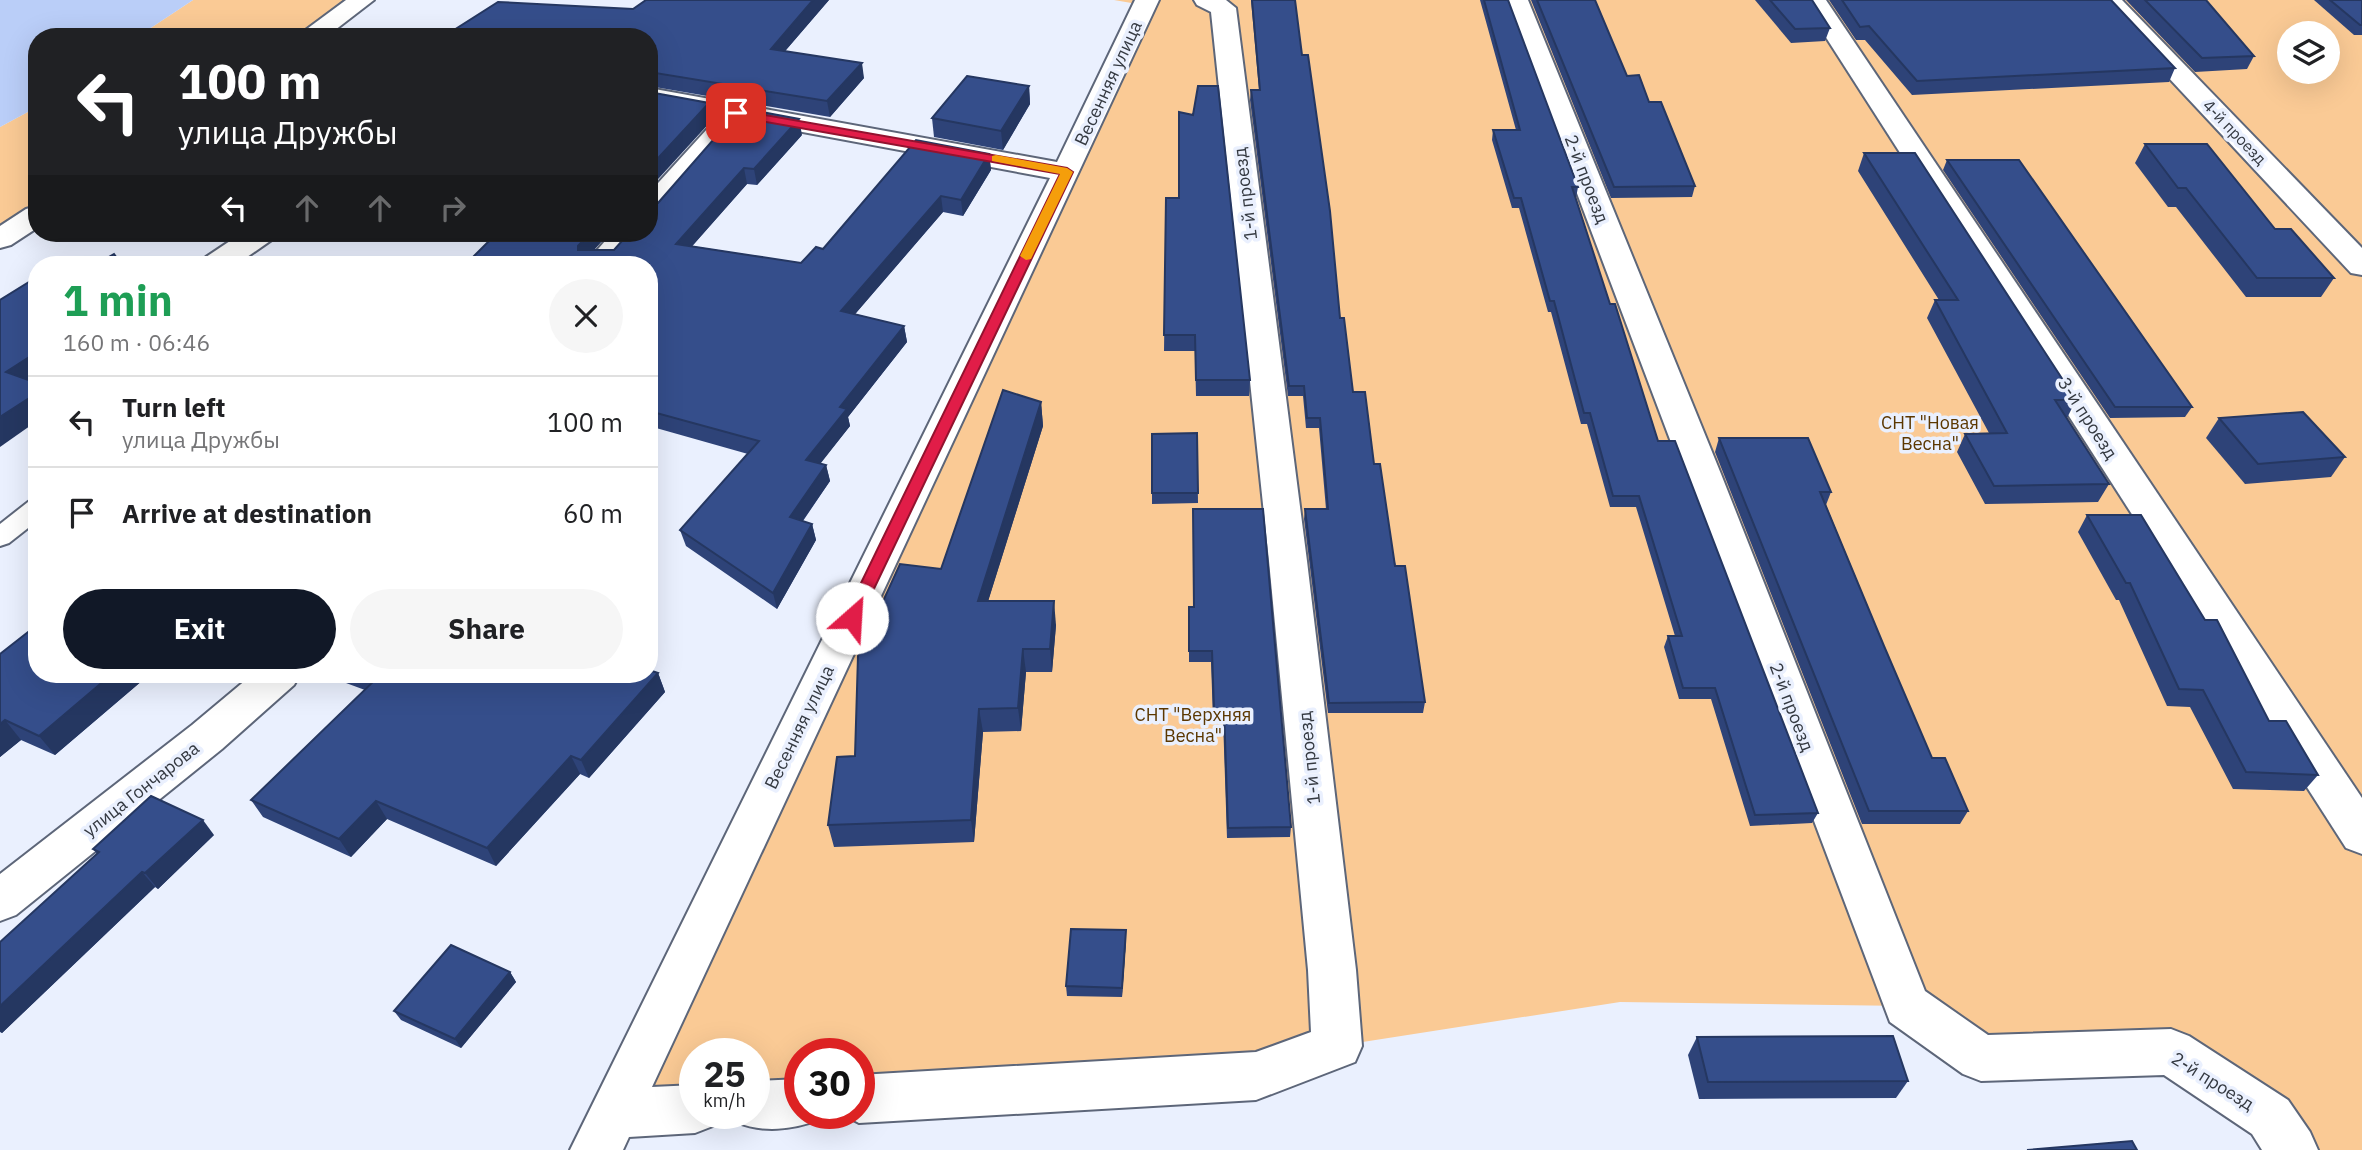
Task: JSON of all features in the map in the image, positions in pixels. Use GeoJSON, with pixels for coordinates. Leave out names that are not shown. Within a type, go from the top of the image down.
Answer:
{"type":"FeatureCollection","features":[{"type":"Feature","properties":{"kind":"street"},"geometry":{"type":"LineString","coordinates":[[322,28],[362,0]]}},
{"type":"Feature","properties":{"kind":"street","name":"1-й проезд"},"geometry":{"type":"LineString","coordinates":[[875,1098],[1256,1076],[1337,1046],[1332,970],[1290,575],[1223,8],[1206,0]]}},
{"type":"Feature","properties":{"kind":"street","name":"2-й проезд"},"geometry":{"type":"LineString","coordinates":[[1516,0],[1698,461],[1907,1006],[1981,1058],[2171,1052],[2270,1117],[2292,1150]]}},
{"type":"Feature","properties":{"kind":"street","name":"3-й проезд"},"geometry":{"type":"LineString","coordinates":[[1814,0],[2362,835]]}},
{"type":"Feature","properties":{"kind":"street","name":"4-й проезд"},"geometry":{"type":"LineString","coordinates":[[2108,0],[2362,266]]}},
{"type":"Feature","properties":{"kind":"street","name":"Весенняя улица"},"geometry":{"type":"LineString","coordinates":[[604,1132],[1067,172],[1138,2]]}},
{"type":"Feature","properties":{"kind":"street"},"geometry":{"type":"LineString","coordinates":[[658,98],[1067,172]]}},
{"type":"Feature","properties":{"kind":"street"},"geometry":{"type":"LineString","coordinates":[[658,201],[736,113]]}},
{"type":"Feature","properties":{"kind":"street"},"geometry":{"type":"LineString","coordinates":[[0,239],[28,221]]}},
{"type":"Feature","properties":{"kind":"street"},"geometry":{"type":"LineString","coordinates":[[229,256],[249,242]]}},
{"type":"Feature","properties":{"kind":"street"},"geometry":{"type":"LineString","coordinates":[[607,256],[621,242]]}},
{"type":"Feature","properties":{"kind":"street","name":"улица Гончарова"},"geometry":{"type":"LineString","coordinates":[[0,901],[207,737],[270,683]]}},
{"type":"Feature","properties":{"kind":"street"},"geometry":{"type":"LineString","coordinates":[[604,1132],[679,1113]]}},
{"type":"Feature","properties":{"kind":"lane"},"geometry":{"type":"LineString","coordinates":[[0,537],[28,515]]}},
{"type":"Feature","properties":{"kind":"green space"},"geometry":{"type":"Polygon","coordinates":[[[193,0],[362,0],[322,28],[151,28],[193,0]]]}},
{"type":"Feature","properties":{"kind":"green space"},"geometry":{"type":"Polygon","coordinates":[[[1114,0],[2362,0],[2362,1150],[2292,1150],[2171,1052],[1981,1058],[1907,1006],[1620,1002],[1337,1046],[875,1097],[875,1038],[784,1038],[784,1104],[770,1104],[770,1038],[679,1038],[679,1110],[613,1113],[1143,5],[1114,0]]]}},
{"type":"Feature","properties":{"kind":"green space"},"geometry":{"type":"Polygon","coordinates":[[[28,112],[28,221],[0,239],[0,127],[28,112]]]}},
{"type":"Feature","properties":{"kind":"water"},"geometry":{"type":"Polygon","coordinates":[[[0,0],[193,0],[151,28],[28,28],[28,112],[0,127],[0,0]]]}},
{"type":"Feature","properties":{"kind":"building"},"geometry":{"type":"Polygon","coordinates":[[[646,0],[813,0],[771,49],[862,63],[827,101],[658,73],[658,28],[457,28],[498,2],[633,9],[646,0]]]}},
{"type":"Feature","properties":{"kind":"building"},"geometry":{"type":"Polygon","coordinates":[[[1252,0],[1295,0],[1302,55],[1308,55],[1330,211],[1340,318],[1344,318],[1353,392],[1365,392],[1374,464],[1380,464],[1395,566],[1405,566],[1425,702],[1329,703],[1305,509],[1328,509],[1320,418],[1307,418],[1304,386],[1289,386],[1251,90],[1260,90],[1252,0]]]}},
{"type":"Feature","properties":{"kind":"building"},"geometry":{"type":"Polygon","coordinates":[[[1484,0],[1508,0],[1578,187],[1572,187],[1610,304],[1615,304],[1658,441],[1675,441],[1818,813],[1755,815],[1715,688],[1683,688],[1668,636],[1682,636],[1639,496],[1613,496],[1590,413],[1584,413],[1554,301],[1550,301],[1521,198],[1514,198],[1493,130],[1520,130],[1484,0]]]}},
{"type":"Feature","properties":{"kind":"building"},"geometry":{"type":"Polygon","coordinates":[[[1537,0],[1595,0],[1627,76],[1639,75],[1649,102],[1661,102],[1695,186],[1614,187],[1537,0]]]}},
{"type":"Feature","properties":{"kind":"building"},"geometry":{"type":"Polygon","coordinates":[[[1770,0],[1812,0],[1830,28],[1795,29],[1770,0]]]}},
{"type":"Feature","properties":{"kind":"building"},"geometry":{"type":"Polygon","coordinates":[[[1842,0],[2111,0],[2175,68],[1917,81],[1869,26],[1860,27],[1842,0]]]}},
{"type":"Feature","properties":{"kind":"building"},"geometry":{"type":"Polygon","coordinates":[[[2145,0],[2206,0],[2254,56],[2202,58],[2145,0]]]}},
{"type":"Feature","properties":{"kind":"building"},"geometry":{"type":"Polygon","coordinates":[[[2330,0],[2362,0],[2362,25],[2360,25],[2330,0]]]}},
{"type":"Feature","properties":{"kind":"building"},"geometry":{"type":"Polygon","coordinates":[[[967,76],[1029,86],[1001,131],[932,118],[967,76]]]}},
{"type":"Feature","properties":{"kind":"building"},"geometry":{"type":"Polygon","coordinates":[[[1198,86],[1218,86],[1250,380],[1196,380],[1195,335],[1164,335],[1166,198],[1179,198],[1179,112],[1193,115],[1198,86]]]}},
{"type":"Feature","properties":{"kind":"building"},"geometry":{"type":"Polygon","coordinates":[[[658,94],[709,103],[658,158],[658,94]]]}},
{"type":"Feature","properties":{"kind":"building"},"geometry":{"type":"Polygon","coordinates":[[[741,108],[799,119],[754,169],[744,168],[676,244],[801,263],[816,247],[823,249],[916,140],[989,154],[961,200],[941,196],[841,311],[904,326],[840,407],[847,409],[806,460],[826,465],[790,517],[812,524],[773,593],[680,530],[759,441],[658,413],[658,256],[474,256],[488,242],[582,242],[578,250],[614,250],[621,242],[658,242],[658,203],[741,108]]]}},
{"type":"Feature","properties":{"kind":"building"},"geometry":{"type":"Polygon","coordinates":[[[2145,144],[2207,144],[2275,229],[2291,229],[2334,278],[2257,278],[2186,188],[2178,188],[2145,144]]]}},
{"type":"Feature","properties":{"kind":"building"},"geometry":{"type":"Polygon","coordinates":[[[1864,153],[1915,153],[2076,400],[2055,400],[2109,484],[1994,486],[1965,434],[2007,433],[1935,300],[1958,300],[1864,153]]]}},
{"type":"Feature","properties":{"kind":"building"},"geometry":{"type":"Polygon","coordinates":[[[1947,160],[2019,160],[2192,407],[2115,407],[1947,160]]]}},
{"type":"Feature","properties":{"kind":"building"},"geometry":{"type":"Polygon","coordinates":[[[28,283],[28,358],[6,372],[28,380],[28,399],[0,417],[0,300],[28,283]]]}},
{"type":"Feature","properties":{"kind":"building"},"geometry":{"type":"Polygon","coordinates":[[[1003,390],[1041,402],[978,601],[1054,601],[1050,649],[1023,649],[1018,708],[979,709],[971,820],[828,825],[837,757],[855,756],[858,656],[900,564],[941,569],[1003,390]]]}},
{"type":"Feature","properties":{"kind":"building"},"geometry":{"type":"Polygon","coordinates":[[[2303,412],[2345,457],[2258,464],[2219,418],[2303,412]]]}},
{"type":"Feature","properties":{"kind":"building"},"geometry":{"type":"Polygon","coordinates":[[[1197,433],[1198,493],[1152,493],[1152,434],[1197,433]]]}},
{"type":"Feature","properties":{"kind":"building"},"geometry":{"type":"Polygon","coordinates":[[[1719,438],[1808,438],[1831,492],[1820,492],[1932,758],[1945,758],[1968,811],[1869,811],[1719,438]]]}},
{"type":"Feature","properties":{"kind":"building"},"geometry":{"type":"Polygon","coordinates":[[[1193,509],[1263,509],[1291,827],[1228,828],[1224,709],[1214,709],[1212,651],[1189,651],[1189,607],[1194,607],[1193,509]]]}},
{"type":"Feature","properties":{"kind":"building"},"geometry":{"type":"Polygon","coordinates":[[[2087,515],[2141,515],[2205,620],[2217,620],[2269,721],[2286,721],[2318,775],[2246,772],[2203,690],[2179,689],[2130,583],[2126,583],[2087,515]]]}},
{"type":"Feature","properties":{"kind":"building"},"geometry":{"type":"Polygon","coordinates":[[[28,632],[28,683],[101,683],[39,736],[5,720],[0,724],[0,654],[28,632]]]}},
{"type":"Feature","properties":{"kind":"building"},"geometry":{"type":"Polygon","coordinates":[[[372,683],[649,683],[581,760],[571,756],[487,848],[376,801],[339,839],[251,800],[372,683]]]}},
{"type":"Feature","properties":{"kind":"building"},"geometry":{"type":"Polygon","coordinates":[[[151,796],[203,820],[145,873],[142,872],[0,1006],[0,942],[99,852],[93,849],[151,796]]]}},
{"type":"Feature","properties":{"kind":"building"},"geometry":{"type":"Polygon","coordinates":[[[1071,929],[1126,930],[1122,988],[1066,986],[1071,929]]]}},
{"type":"Feature","properties":{"kind":"building"},"geometry":{"type":"Polygon","coordinates":[[[451,945],[510,972],[455,1039],[394,1011],[451,945]]]}},
{"type":"Feature","properties":{"kind":"building"},"geometry":{"type":"Polygon","coordinates":[[[1893,1036],[1908,1081],[1708,1082],[1697,1037],[1893,1036]]]}},
{"type":"Feature","properties":{"kind":"building"},"geometry":{"type":"Polygon","coordinates":[[[2132,1141],[2137,1150],[2027,1150],[2132,1141]]]}},
{"type":"Feature","properties":{"kind":"slow traffic"},"geometry":{"type":"LineString","coordinates":[[996,158],[1067,172],[1026,256]]}},
{"type":"Feature","properties":{"kind":"route"},"geometry":{"type":"LineString","coordinates":[[736,113],[883,137],[1067,172],[852,618]]}},
{"type":"Feature","properties":{"kind":"park label","name":"СНТ \"Новая Весна\""},"geometry":{"type":"Point","coordinates":[1930,432]}},
{"type":"Feature","properties":{"kind":"park label","name":"СНТ \"Верхняя Весна\""},"geometry":{"type":"Point","coordinates":[1193,724]}}]}
